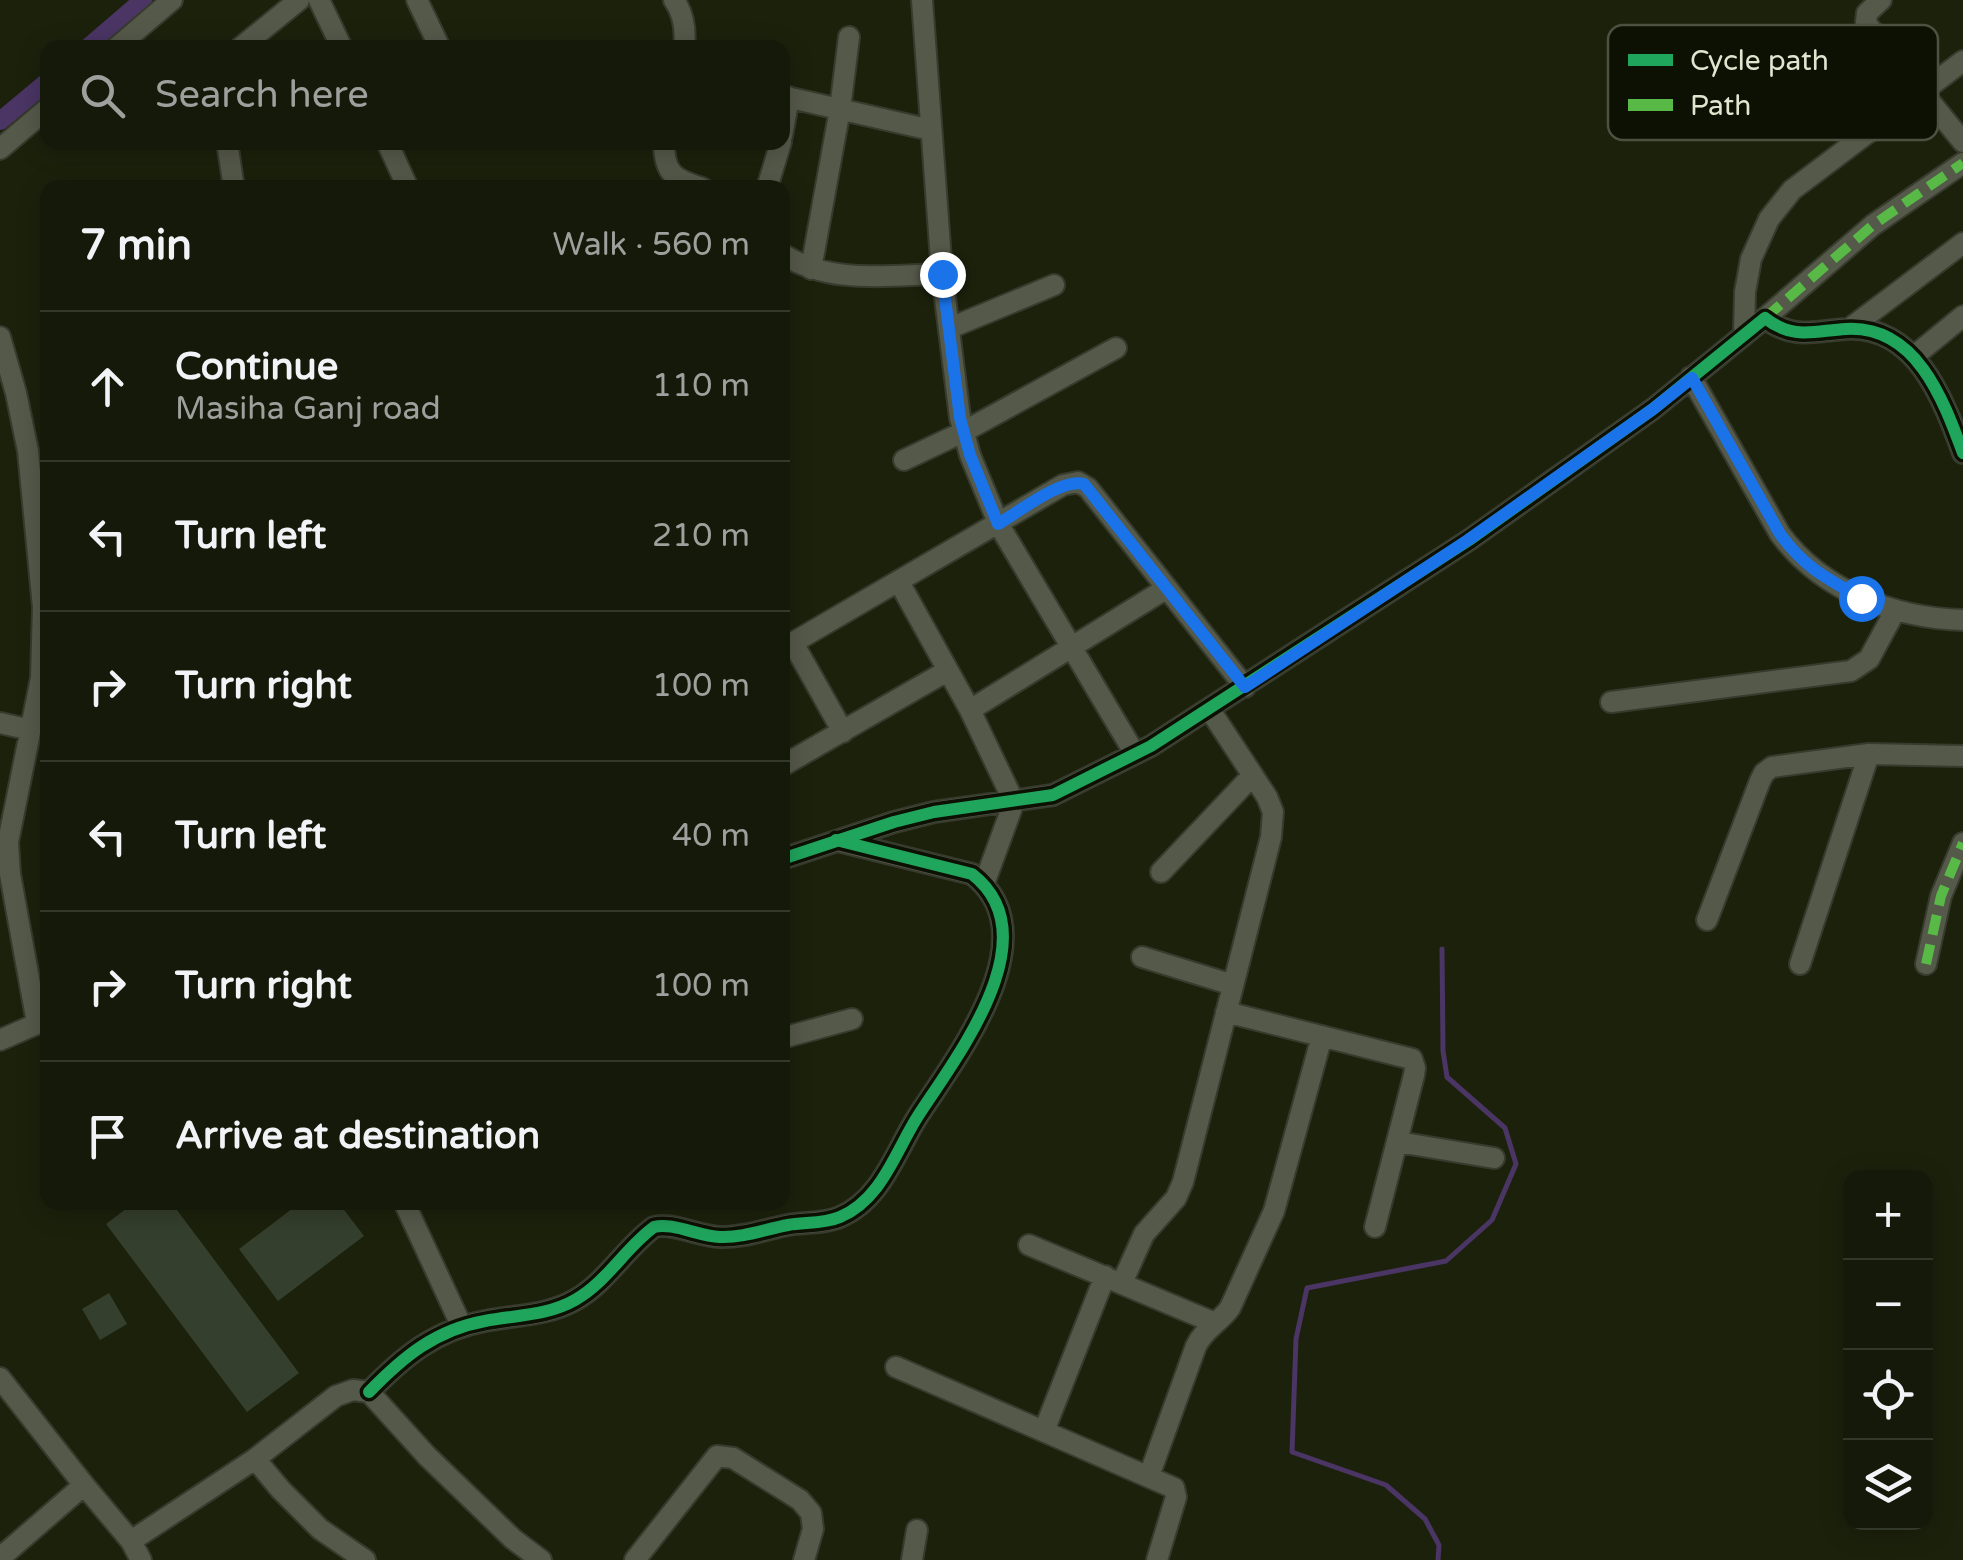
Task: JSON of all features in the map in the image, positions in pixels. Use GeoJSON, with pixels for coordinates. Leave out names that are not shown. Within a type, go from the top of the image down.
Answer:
{"type":"FeatureCollection","features":[{"type":"Feature","properties":{"kind":"street"},"geometry":{"type":"LineString","coordinates":[[125,40],[172,0]]}},
{"type":"Feature","properties":{"kind":"street"},"geometry":{"type":"LineString","coordinates":[[250,40],[299,0]]}},
{"type":"Feature","properties":{"kind":"street"},"geometry":{"type":"LineString","coordinates":[[318,0],[338,40]]}},
{"type":"Feature","properties":{"kind":"street"},"geometry":{"type":"LineString","coordinates":[[417,0],[436,40]]}},
{"type":"Feature","properties":{"kind":"street"},"geometry":{"type":"LineString","coordinates":[[674,0],[684,22],[684,40]]}},
{"type":"Feature","properties":{"kind":"street"},"geometry":{"type":"LineString","coordinates":[[922,0],[942,274],[953,374],[970,455],[998,524],[1135,754]]}},
{"type":"Feature","properties":{"kind":"street"},"geometry":{"type":"LineString","coordinates":[[1868,25],[1866,17],[1875,2]]}},
{"type":"Feature","properties":{"kind":"street"},"geometry":{"type":"LineString","coordinates":[[811,269],[840,109],[848,37]]}},
{"type":"Feature","properties":{"kind":"street"},"geometry":{"type":"LineString","coordinates":[[1938,79],[1963,60]]}},
{"type":"Feature","properties":{"kind":"street"},"geometry":{"type":"LineString","coordinates":[[790,98],[931,130]]}},
{"type":"Feature","properties":{"kind":"street"},"geometry":{"type":"LineString","coordinates":[[1938,111],[1963,142]]}},
{"type":"Feature","properties":{"kind":"street"},"geometry":{"type":"LineString","coordinates":[[0,149],[40,115]]}},
{"type":"Feature","properties":{"kind":"street"},"geometry":{"type":"LineString","coordinates":[[1744,334],[1748,273],[1769,219],[1792,190],[1858,140]]}},
{"type":"Feature","properties":{"kind":"street"},"geometry":{"type":"LineString","coordinates":[[228,150],[233,180]]}},
{"type":"Feature","properties":{"kind":"street"},"geometry":{"type":"LineString","coordinates":[[391,150],[404,180]]}},
{"type":"Feature","properties":{"kind":"street"},"geometry":{"type":"LineString","coordinates":[[664,150],[671,174],[679,180]]}},
{"type":"Feature","properties":{"kind":"street"},"geometry":{"type":"LineString","coordinates":[[769,180],[779,150]]}},
{"type":"Feature","properties":{"kind":"street"},"geometry":{"type":"LineString","coordinates":[[790,856],[934,812],[1052,795],[1135,754],[1210,710],[1468,540],[1653,409],[1873,225],[1963,164]]}},
{"type":"Feature","properties":{"kind":"street"},"geometry":{"type":"LineString","coordinates":[[1849,329],[1963,243]]}},
{"type":"Feature","properties":{"kind":"street"},"geometry":{"type":"LineString","coordinates":[[790,258],[838,276],[942,274]]}},
{"type":"Feature","properties":{"kind":"street"},"geometry":{"type":"LineString","coordinates":[[950,328],[1054,285]]}},
{"type":"Feature","properties":{"kind":"street"},"geometry":{"type":"LineString","coordinates":[[1913,357],[1963,316]]}},
{"type":"Feature","properties":{"kind":"street"},"geometry":{"type":"LineString","coordinates":[[1765,318],[1781,330],[1868,330],[1905,348],[1928,374],[1963,453]]}},
{"type":"Feature","properties":{"kind":"street"},"geometry":{"type":"LineString","coordinates":[[0,337],[40,494]]}},
{"type":"Feature","properties":{"kind":"street"},"geometry":{"type":"LineString","coordinates":[[904,460],[964,432],[1116,348]]}},
{"type":"Feature","properties":{"kind":"street"},"geometry":{"type":"LineString","coordinates":[[1692,378],[1796,556],[1814,572],[1861,598],[1895,611],[1963,620]]}},
{"type":"Feature","properties":{"kind":"street"},"geometry":{"type":"LineString","coordinates":[[790,645],[1063,485],[1078,482],[1088,488],[1245,687]]}},
{"type":"Feature","properties":{"kind":"street"},"geometry":{"type":"LineString","coordinates":[[899,582],[970,710],[1014,802],[984,884]]}},
{"type":"Feature","properties":{"kind":"street"},"geometry":{"type":"LineString","coordinates":[[970,710],[1166,588]]}},
{"type":"Feature","properties":{"kind":"street"},"geometry":{"type":"LineString","coordinates":[[1610,702],[1851,672],[1869,658],[1895,611]]}},
{"type":"Feature","properties":{"kind":"street"},"geometry":{"type":"LineString","coordinates":[[790,649],[843,732]]}},
{"type":"Feature","properties":{"kind":"street"},"geometry":{"type":"LineString","coordinates":[[790,762],[947,671]]}},
{"type":"Feature","properties":{"kind":"street"},"geometry":{"type":"LineString","coordinates":[[40,683],[8,842],[10,874],[40,1013]]}},
{"type":"Feature","properties":{"kind":"street"},"geometry":{"type":"LineString","coordinates":[[1044,1430],[1114,1280],[1144,1234],[1180,1192],[1266,858],[1273,812],[1210,710]]}},
{"type":"Feature","properties":{"kind":"street"},"geometry":{"type":"LineString","coordinates":[[0,723],[31,730]]}},
{"type":"Feature","properties":{"kind":"street"},"geometry":{"type":"LineString","coordinates":[[1800,964],[1869,754]]}},
{"type":"Feature","properties":{"kind":"street"},"geometry":{"type":"LineString","coordinates":[[1707,920],[1764,773],[1772,767],[1869,754],[1963,756]]}},
{"type":"Feature","properties":{"kind":"street"},"geometry":{"type":"LineString","coordinates":[[1161,872],[1252,776]]}},
{"type":"Feature","properties":{"kind":"street"},"geometry":{"type":"LineString","coordinates":[[369,1392],[425,1342],[486,1320],[538,1313],[577,1300],[654,1227],[674,1226],[702,1235],[731,1237],[835,1219],[862,1203],[884,1179],[917,1118],[980,1019],[1000,960],[1003,934],[997,905],[984,884],[972,874],[835,840]]}},
{"type":"Feature","properties":{"kind":"street"},"geometry":{"type":"LineString","coordinates":[[1926,964],[1942,896],[1963,843]]}},
{"type":"Feature","properties":{"kind":"street"},"geometry":{"type":"LineString","coordinates":[[1142,957],[1233,985]]}},
{"type":"Feature","properties":{"kind":"street"},"geometry":{"type":"LineString","coordinates":[[1226,1012],[1412,1059],[1415,1068],[1375,1228]]}},
{"type":"Feature","properties":{"kind":"street"},"geometry":{"type":"LineString","coordinates":[[790,1036],[852,1019]]}},
{"type":"Feature","properties":{"kind":"street"},"geometry":{"type":"LineString","coordinates":[[0,1040],[40,1023]]}},
{"type":"Feature","properties":{"kind":"street"},"geometry":{"type":"LineString","coordinates":[[1150,1476],[1196,1346],[1206,1329],[1230,1308],[1274,1210],[1322,1036]]}},
{"type":"Feature","properties":{"kind":"street"},"geometry":{"type":"LineString","coordinates":[[1398,1142],[1494,1158]]}},
{"type":"Feature","properties":{"kind":"street"},"geometry":{"type":"LineString","coordinates":[[408,1210],[462,1327]]}},
{"type":"Feature","properties":{"kind":"street"},"geometry":{"type":"LineString","coordinates":[[1029,1246],[1214,1323]]}},
{"type":"Feature","properties":{"kind":"street"},"geometry":{"type":"LineString","coordinates":[[896,1367],[1170,1484],[1176,1492],[1157,1560]]}},
{"type":"Feature","properties":{"kind":"street"},"geometry":{"type":"LineString","coordinates":[[0,1378],[136,1550],[336,1396],[352,1390],[369,1392],[441,1470],[513,1539],[542,1560]]}},
{"type":"Feature","properties":{"kind":"street"},"geometry":{"type":"LineString","coordinates":[[634,1560],[717,1456],[734,1458],[800,1500],[811,1513],[813,1529],[804,1560]]}},
{"type":"Feature","properties":{"kind":"street"},"geometry":{"type":"LineString","coordinates":[[255,1459],[320,1529],[365,1560]]}},
{"type":"Feature","properties":{"kind":"street"},"geometry":{"type":"LineString","coordinates":[[0,1558],[84,1486]]}},
{"type":"Feature","properties":{"kind":"street"},"geometry":{"type":"LineString","coordinates":[[912,1560],[916,1530]]}},
{"type":"Feature","properties":{"kind":"building"},"geometry":{"type":"Polygon","coordinates":[[[124,1210],[177,1210],[299,1373],[247,1412],[106,1224],[124,1210]]]}},
{"type":"Feature","properties":{"kind":"building"},"geometry":{"type":"Polygon","coordinates":[[[290,1210],[344,1210],[364,1236],[278,1301],[239,1249],[290,1210]]]}},
{"type":"Feature","properties":{"kind":"building"},"geometry":{"type":"Polygon","coordinates":[[[109,1293],[127,1324],[100,1340],[82,1309],[109,1293]]]}},
{"type":"Feature","properties":{"kind":"waterway"},"geometry":{"type":"LineString","coordinates":[[96,40],[143,0]]}},
{"type":"Feature","properties":{"kind":"waterway"},"geometry":{"type":"LineString","coordinates":[[0,121],[40,88]]}},
{"type":"Feature","properties":{"kind":"waterway"},"geometry":{"type":"LineString","coordinates":[[1438,1560],[1439,1545],[1425,1519],[1386,1485],[1292,1452],[1296,1339],[1307,1288],[1446,1261],[1492,1220],[1516,1164],[1505,1128],[1447,1077],[1442,949]]}},
{"type":"Feature","properties":{"kind":"marked path"},"geometry":{"type":"LineString","coordinates":[[1765,318],[1873,225],[1963,163]]}},
{"type":"Feature","properties":{"kind":"marked path"},"geometry":{"type":"LineString","coordinates":[[1926,964],[1941,896],[1963,843]]}},
{"type":"Feature","properties":{"kind":"cycle path"},"geometry":{"type":"LineString","coordinates":[[790,856],[934,812],[1053,795],[1151,746],[1469,540],[1653,409],[1765,318],[1794,332],[1846,329],[1870,331],[1891,339],[1909,352],[1936,389],[1963,453]]}},
{"type":"Feature","properties":{"kind":"cycle path"},"geometry":{"type":"LineString","coordinates":[[369,1392],[394,1367],[435,1338],[467,1325],[542,1312],[575,1300],[597,1284],[654,1227],[669,1226],[712,1236],[746,1235],[827,1221],[867,1199],[973,1030],[1000,962],[1003,930],[994,900],[972,874],[836,840]]}},
{"type":"Feature","properties":{"kind":"route"},"geometry":{"type":"LineString","coordinates":[[942,274],[960,418],[970,455],[998,524],[1063,485],[1084,484],[1245,687],[1468,540],[1692,378],[1796,556],[1814,572],[1861,598]]}}]}
